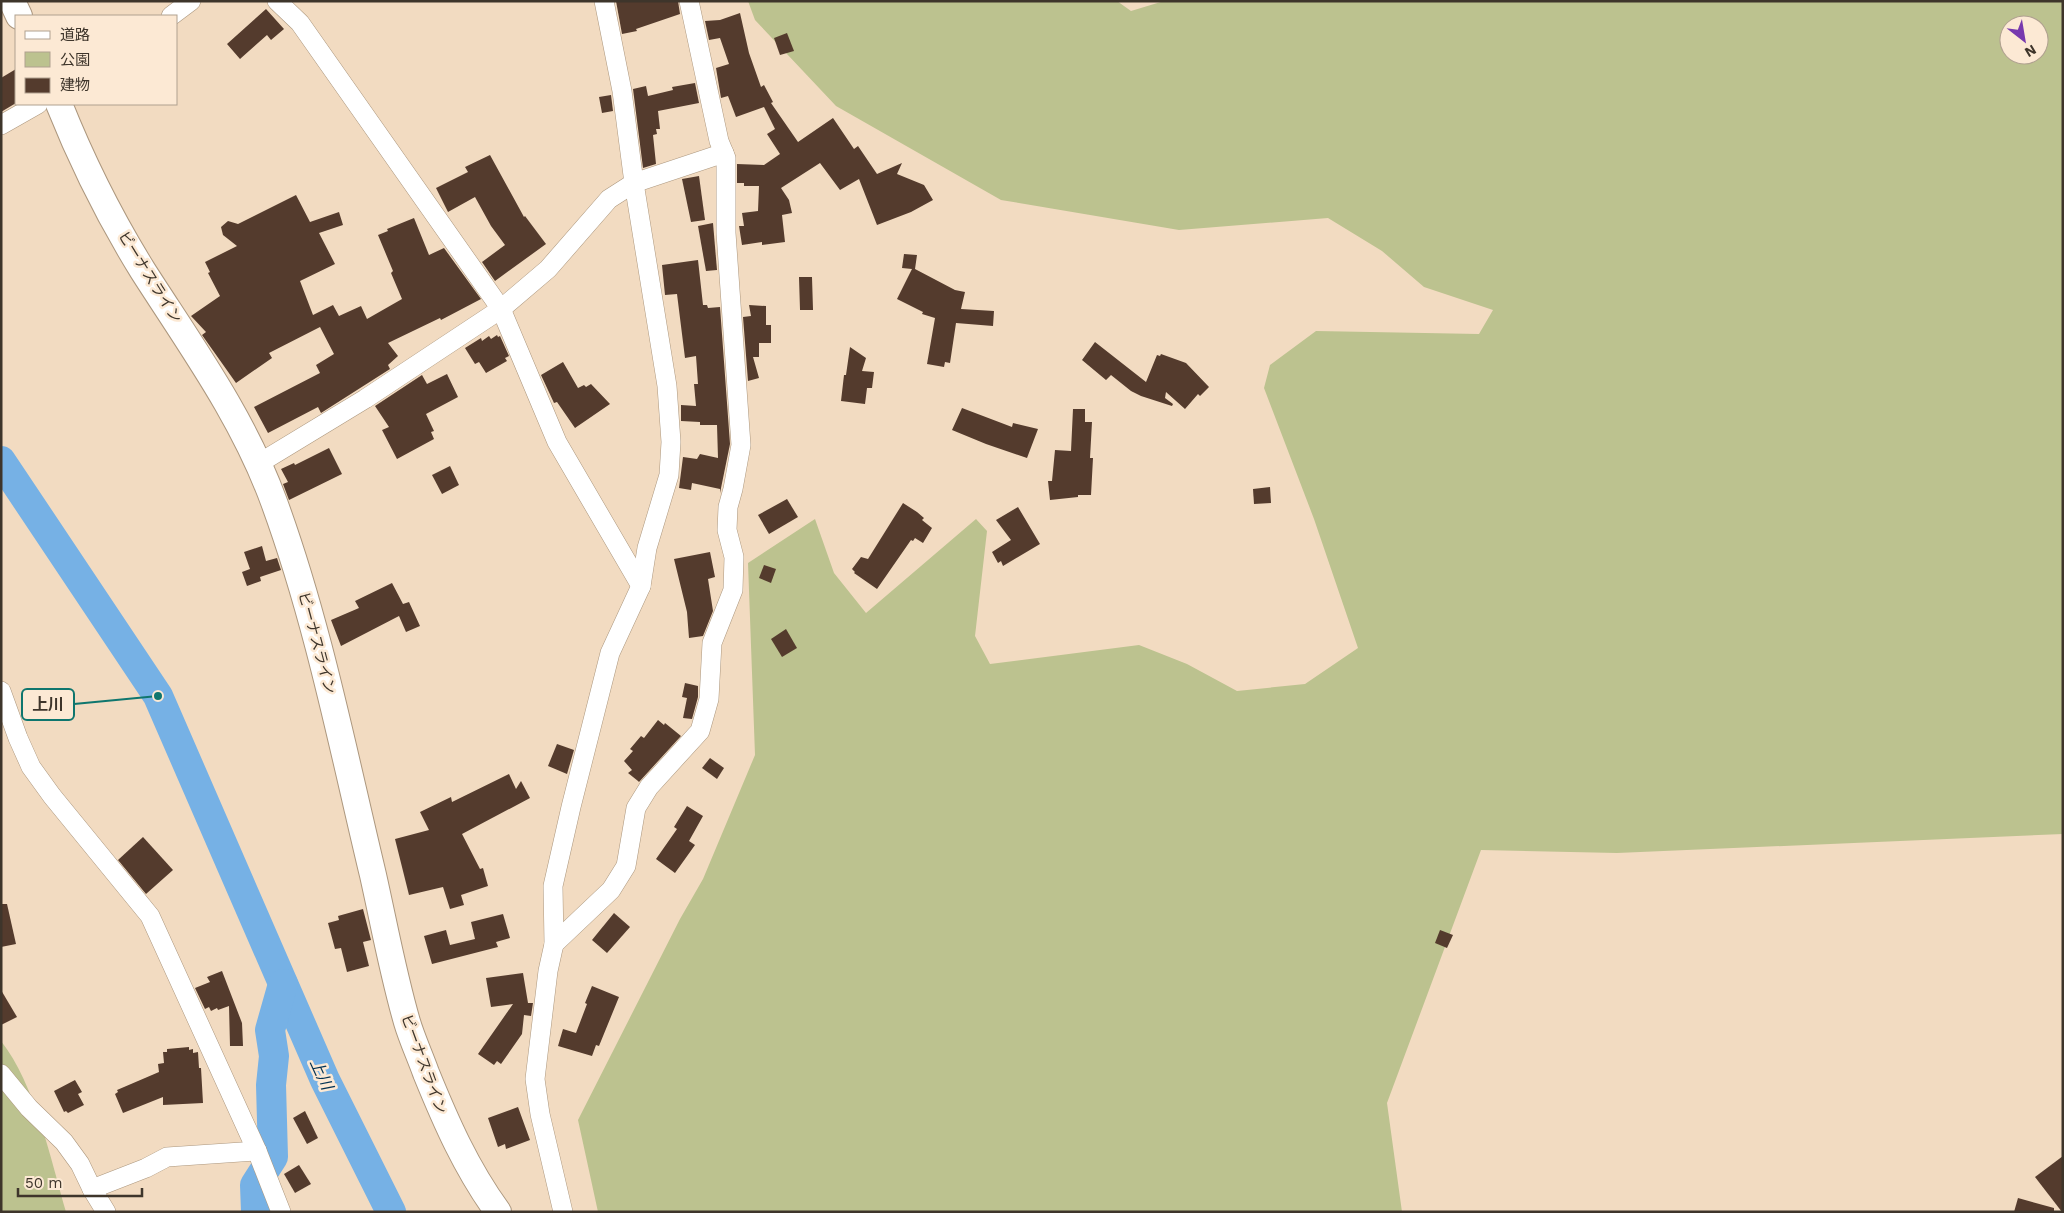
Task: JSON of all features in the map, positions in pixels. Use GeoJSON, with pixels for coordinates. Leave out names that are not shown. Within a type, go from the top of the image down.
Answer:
{"type":"FeatureCollection","features":[{"type":"Feature","properties":{"kind":"main road"},"geometry":{"type":"LineString","coordinates":[[12,1],[19,15]]}},
{"type":"Feature","properties":{"kind":"main road","name":"ビーナスライン"},"geometry":{"type":"LineString","coordinates":[[59,105],[101,195],[142,268],[225,397],[258,464],[273,500],[299,577],[331,696],[408,1024],[448,1128],[486,1195],[498,1212]]}},
{"type":"Feature","properties":{"kind":"street"},"geometry":{"type":"LineString","coordinates":[[172,15],[190,1]]}},
{"type":"Feature","properties":{"kind":"street"},"geometry":{"type":"LineString","coordinates":[[278,1],[300,23],[501,309],[556,442],[641,586]]}},
{"type":"Feature","properties":{"kind":"street"},"geometry":{"type":"LineString","coordinates":[[563,1212],[540,1114],[535,1080],[548,971],[554,944],[553,886],[570,806],[610,653],[641,586],[647,548],[669,475],[668,386],[634,183],[622,91],[604,1]]}},
{"type":"Feature","properties":{"kind":"street"},"geometry":{"type":"LineString","coordinates":[[554,944],[611,890],[626,866],[636,808],[649,788],[700,731],[709,699],[712,643],[733,590],[734,557],[727,530],[728,507],[741,445],[726,233],[726,158],[719,141],[690,1]]}},
{"type":"Feature","properties":{"kind":"street"},"geometry":{"type":"LineString","coordinates":[[1,125],[36,105]]}},
{"type":"Feature","properties":{"kind":"street"},"geometry":{"type":"LineString","coordinates":[[258,464],[365,399],[501,309],[548,269],[609,199],[634,183],[724,153]]}},
{"type":"Feature","properties":{"kind":"street"},"geometry":{"type":"LineString","coordinates":[[1,690],[18,738],[31,767],[52,796],[150,916],[258,1156],[281,1212]]}},
{"type":"Feature","properties":{"kind":"street"},"geometry":{"type":"LineString","coordinates":[[1,1074],[30,1108],[64,1142],[80,1164],[106,1212]]}},
{"type":"Feature","properties":{"kind":"street"},"geometry":{"type":"LineString","coordinates":[[92,1189],[146,1168],[167,1157],[258,1156]]}},
{"type":"Feature","properties":{"kind":"green space"},"geometry":{"type":"Polygon","coordinates":[[[748,1],[1117,1],[1131,11],[1164,1],[2063,1],[2063,834],[1617,853],[1481,850],[1387,1103],[1402,1212],[598,1212],[578,1120],[680,919],[703,879],[755,755],[748,563],[815,519],[834,573],[866,613],[976,519],[987,531],[975,636],[990,664],[1139,645],[1187,664],[1237,691],[1305,684],[1358,648],[1314,519],[1264,388],[1270,365],[1316,331],[1479,334],[1493,310],[1424,287],[1382,251],[1328,218],[1179,230],[1001,200],[836,106],[755,20],[748,1]]]}},
{"type":"Feature","properties":{"kind":"green space"},"geometry":{"type":"Polygon","coordinates":[[[1,1041],[13,1059],[33,1100],[66,1212],[1,1212],[1,1041]]]}},
{"type":"Feature","properties":{"kind":"building"},"geometry":{"type":"Polygon","coordinates":[[[616,1],[678,1],[680,14],[636,29],[637,31],[622,34],[616,1]]]}},
{"type":"Feature","properties":{"kind":"building"},"geometry":{"type":"Polygon","coordinates":[[[266,9],[284,29],[271,40],[267,35],[240,59],[227,44],[266,9]]]}},
{"type":"Feature","properties":{"kind":"building"},"geometry":{"type":"Polygon","coordinates":[[[740,13],[749,53],[761,87],[764,85],[773,102],[771,103],[798,142],[833,118],[854,149],[858,146],[877,174],[902,163],[897,174],[924,185],[933,200],[911,212],[877,225],[859,179],[840,190],[820,163],[781,188],[789,200],[792,213],[782,215],[785,242],[762,245],[762,242],[742,245],[739,226],[744,226],[742,213],[758,211],[759,186],[744,186],[744,183],[737,183],[737,164],[764,165],[780,154],[767,134],[775,129],[764,107],[736,117],[728,96],[721,98],[716,68],[729,64],[720,38],[709,40],[705,21],[720,20],[740,13]]]}},
{"type":"Feature","properties":{"kind":"building"},"geometry":{"type":"Polygon","coordinates":[[[787,33],[794,51],[780,55],[774,38],[787,33]]]}},
{"type":"Feature","properties":{"kind":"building"},"geometry":{"type":"Polygon","coordinates":[[[15,70],[15,104],[1,112],[1,78],[15,70]]]}},
{"type":"Feature","properties":{"kind":"building"},"geometry":{"type":"Polygon","coordinates":[[[695,83],[699,103],[658,111],[660,129],[656,129],[657,134],[653,135],[656,164],[643,168],[633,89],[646,86],[648,96],[673,90],[672,87],[695,83]]]}},
{"type":"Feature","properties":{"kind":"building"},"geometry":{"type":"Polygon","coordinates":[[[611,95],[613,111],[602,113],[599,97],[611,95]]]}},
{"type":"Feature","properties":{"kind":"building"},"geometry":{"type":"Polygon","coordinates":[[[490,155],[524,217],[546,244],[495,281],[482,262],[505,245],[491,226],[475,197],[448,212],[436,188],[468,172],[465,167],[490,155]]]}},
{"type":"Feature","properties":{"kind":"building"},"geometry":{"type":"Polygon","coordinates":[[[699,176],[705,220],[691,222],[682,179],[699,176]]]}},
{"type":"Feature","properties":{"kind":"building"},"geometry":{"type":"Polygon","coordinates":[[[296,195],[310,222],[339,212],[343,225],[319,233],[335,264],[300,281],[313,315],[333,305],[339,316],[361,306],[367,319],[402,299],[378,235],[388,231],[387,229],[414,218],[429,255],[444,248],[481,299],[441,320],[440,318],[388,343],[398,356],[388,365],[390,369],[321,413],[318,407],[268,433],[254,407],[320,373],[316,365],[334,354],[320,327],[269,353],[272,358],[236,383],[202,335],[206,332],[191,316],[220,296],[208,273],[210,272],[205,262],[237,246],[223,235],[221,227],[228,221],[238,224],[296,195]]]}},
{"type":"Feature","properties":{"kind":"building"},"geometry":{"type":"Polygon","coordinates":[[[713,223],[717,270],[706,271],[698,226],[713,223]]]}},
{"type":"Feature","properties":{"kind":"building"},"geometry":{"type":"Polygon","coordinates":[[[904,254],[917,255],[915,269],[955,290],[965,292],[961,309],[994,311],[993,326],[956,323],[950,363],[945,362],[944,367],[927,364],[935,318],[922,314],[923,312],[897,299],[912,269],[902,268],[904,254]]]}},
{"type":"Feature","properties":{"kind":"building"},"geometry":{"type":"Polygon","coordinates":[[[698,260],[703,305],[707,305],[708,308],[720,307],[730,444],[720,493],[720,489],[692,483],[691,490],[679,488],[683,457],[697,459],[700,454],[718,458],[717,425],[700,425],[700,422],[681,421],[681,405],[696,406],[694,384],[698,384],[696,356],[685,358],[677,294],[665,295],[662,265],[698,260]]]}},
{"type":"Feature","properties":{"kind":"building"},"geometry":{"type":"Polygon","coordinates":[[[799,277],[812,277],[813,310],[800,310],[799,277]]]}},
{"type":"Feature","properties":{"kind":"building"},"geometry":{"type":"Polygon","coordinates":[[[749,305],[766,306],[766,325],[771,325],[771,343],[759,343],[759,357],[753,357],[759,378],[748,381],[743,317],[751,316],[749,305]]]}},
{"type":"Feature","properties":{"kind":"building"},"geometry":{"type":"Polygon","coordinates":[[[497,335],[498,337],[500,336],[509,356],[505,358],[507,361],[486,373],[479,362],[475,364],[465,348],[481,338],[482,341],[489,336],[491,339],[497,335]]]}},
{"type":"Feature","properties":{"kind":"building"},"geometry":{"type":"Polygon","coordinates":[[[1095,342],[1146,382],[1157,355],[1160,356],[1161,354],[1186,363],[1209,387],[1200,396],[1198,394],[1185,409],[1166,392],[1165,398],[1173,404],[1172,406],[1141,396],[1131,391],[1111,375],[1106,380],[1082,360],[1095,342]]]}},
{"type":"Feature","properties":{"kind":"building"},"geometry":{"type":"Polygon","coordinates":[[[850,347],[866,358],[862,371],[874,372],[872,388],[867,388],[865,404],[841,401],[850,347]]]}},
{"type":"Feature","properties":{"kind":"building"},"geometry":{"type":"Polygon","coordinates":[[[563,362],[578,388],[591,384],[610,404],[575,428],[557,402],[554,403],[541,375],[563,362]]]}},
{"type":"Feature","properties":{"kind":"building"},"geometry":{"type":"Polygon","coordinates":[[[447,374],[458,397],[426,414],[434,431],[431,432],[434,439],[397,459],[382,430],[389,427],[375,406],[422,375],[427,384],[447,374]]]}},
{"type":"Feature","properties":{"kind":"building"},"geometry":{"type":"Polygon","coordinates":[[[962,408],[1012,427],[1013,423],[1038,429],[1027,458],[952,430],[962,408]]]}},
{"type":"Feature","properties":{"kind":"building"},"geometry":{"type":"Polygon","coordinates":[[[1073,409],[1085,409],[1085,422],[1092,422],[1090,458],[1093,458],[1091,495],[1078,495],[1078,497],[1050,500],[1048,481],[1052,481],[1055,450],[1071,451],[1073,409]]]}},
{"type":"Feature","properties":{"kind":"building"},"geometry":{"type":"Polygon","coordinates":[[[329,448],[342,474],[289,500],[283,484],[288,482],[281,469],[294,463],[295,465],[329,448]]]}},
{"type":"Feature","properties":{"kind":"building"},"geometry":{"type":"Polygon","coordinates":[[[450,466],[459,485],[442,494],[432,475],[450,466]]]}},
{"type":"Feature","properties":{"kind":"building"},"geometry":{"type":"Polygon","coordinates":[[[1270,487],[1271,503],[1254,504],[1253,489],[1270,487]]]}},
{"type":"Feature","properties":{"kind":"building"},"geometry":{"type":"Polygon","coordinates":[[[787,499],[798,517],[769,534],[758,515],[787,499]]]}},
{"type":"Feature","properties":{"kind":"building"},"geometry":{"type":"Polygon","coordinates":[[[903,503],[924,518],[922,520],[932,528],[923,543],[915,538],[913,541],[911,540],[877,589],[854,573],[852,569],[861,557],[868,559],[903,503]]]}},
{"type":"Feature","properties":{"kind":"building"},"geometry":{"type":"Polygon","coordinates":[[[1018,507],[1040,544],[1003,566],[1001,561],[998,563],[992,552],[1011,540],[996,520],[1018,507]]]}},
{"type":"Feature","properties":{"kind":"building"},"geometry":{"type":"Polygon","coordinates":[[[262,546],[266,561],[277,558],[281,570],[260,577],[261,581],[247,586],[242,572],[250,569],[244,552],[262,546]]]}},
{"type":"Feature","properties":{"kind":"building"},"geometry":{"type":"Polygon","coordinates":[[[710,552],[715,577],[708,579],[713,611],[703,636],[689,638],[687,612],[674,559],[710,552]]]}},
{"type":"Feature","properties":{"kind":"building"},"geometry":{"type":"Polygon","coordinates":[[[764,565],[776,569],[771,583],[759,578],[764,565]]]}},
{"type":"Feature","properties":{"kind":"building"},"geometry":{"type":"Polygon","coordinates":[[[392,583],[403,604],[409,602],[420,626],[406,632],[399,616],[341,646],[331,620],[359,608],[355,601],[392,583]]]}},
{"type":"Feature","properties":{"kind":"building"},"geometry":{"type":"Polygon","coordinates":[[[786,629],[797,648],[782,657],[771,639],[786,629]]]}},
{"type":"Feature","properties":{"kind":"building"},"geometry":{"type":"Polygon","coordinates":[[[685,683],[698,686],[698,697],[692,719],[683,718],[687,698],[682,697],[685,683]]]}},
{"type":"Feature","properties":{"kind":"building"},"geometry":{"type":"Polygon","coordinates":[[[658,720],[664,725],[665,723],[681,736],[639,782],[628,773],[632,770],[624,761],[633,751],[630,749],[641,736],[644,738],[658,720]]]}},
{"type":"Feature","properties":{"kind":"building"},"geometry":{"type":"Polygon","coordinates":[[[557,744],[574,750],[567,774],[548,766],[557,744]]]}},
{"type":"Feature","properties":{"kind":"building"},"geometry":{"type":"Polygon","coordinates":[[[710,758],[724,768],[717,779],[702,768],[710,758]]]}},
{"type":"Feature","properties":{"kind":"building"},"geometry":{"type":"Polygon","coordinates":[[[509,774],[516,789],[521,781],[530,798],[462,834],[480,869],[483,868],[488,886],[461,895],[464,905],[450,909],[443,887],[409,895],[395,839],[429,830],[420,812],[451,797],[452,802],[509,774]]]}},
{"type":"Feature","properties":{"kind":"building"},"geometry":{"type":"Polygon","coordinates":[[[687,806],[703,816],[689,841],[695,845],[675,873],[656,859],[677,829],[674,827],[687,806]]]}},
{"type":"Feature","properties":{"kind":"building"},"geometry":{"type":"Polygon","coordinates":[[[143,837],[173,870],[146,894],[118,860],[143,837]]]}},
{"type":"Feature","properties":{"kind":"building"},"geometry":{"type":"Polygon","coordinates":[[[1,904],[7,904],[16,944],[1,947],[1,904]]]}},
{"type":"Feature","properties":{"kind":"building"},"geometry":{"type":"Polygon","coordinates":[[[363,909],[371,940],[363,942],[369,966],[347,972],[341,948],[335,949],[328,923],[339,920],[338,916],[363,909]]]}},
{"type":"Feature","properties":{"kind":"building"},"geometry":{"type":"Polygon","coordinates":[[[614,913],[630,927],[607,953],[592,940],[614,913]]]}},
{"type":"Feature","properties":{"kind":"building"},"geometry":{"type":"Polygon","coordinates":[[[503,914],[510,938],[496,942],[498,947],[432,964],[424,936],[446,930],[450,945],[475,939],[471,922],[503,914]]]}},
{"type":"Feature","properties":{"kind":"building"},"geometry":{"type":"Polygon","coordinates":[[[1440,930],[1453,935],[1447,948],[1435,943],[1440,930]]]}},
{"type":"Feature","properties":{"kind":"building"},"geometry":{"type":"Polygon","coordinates":[[[222,971],[242,1023],[243,1046],[230,1046],[229,1006],[211,1011],[209,1007],[205,1009],[195,988],[210,982],[207,977],[222,971]]]}},
{"type":"Feature","properties":{"kind":"building"},"geometry":{"type":"Polygon","coordinates":[[[523,973],[528,1003],[533,1003],[531,1016],[524,1015],[522,1034],[501,1064],[497,1061],[494,1065],[478,1054],[513,1004],[491,1007],[486,978],[523,973]]]}},
{"type":"Feature","properties":{"kind":"building"},"geometry":{"type":"Polygon","coordinates":[[[592,986],[619,997],[599,1046],[596,1045],[592,1056],[558,1046],[563,1029],[576,1033],[592,986]]]}},
{"type":"Feature","properties":{"kind":"building"},"geometry":{"type":"Polygon","coordinates":[[[1,990],[17,1017],[1,1025],[1,990]]]}},
{"type":"Feature","properties":{"kind":"building"},"geometry":{"type":"Polygon","coordinates":[[[189,1047],[189,1050],[193,1049],[193,1053],[198,1052],[203,1103],[163,1105],[163,1097],[123,1113],[115,1094],[118,1092],[117,1090],[159,1072],[158,1064],[164,1063],[163,1052],[167,1052],[167,1049],[189,1047]]]}},
{"type":"Feature","properties":{"kind":"building"},"geometry":{"type":"Polygon","coordinates":[[[75,1080],[82,1092],[78,1094],[84,1105],[68,1113],[64,1112],[54,1091],[75,1080]]]}},
{"type":"Feature","properties":{"kind":"building"},"geometry":{"type":"Polygon","coordinates":[[[518,1107],[530,1140],[506,1149],[505,1144],[498,1147],[488,1118],[518,1107]]]}},
{"type":"Feature","properties":{"kind":"building"},"geometry":{"type":"Polygon","coordinates":[[[305,1111],[318,1138],[307,1144],[293,1118],[305,1111]]]}},
{"type":"Feature","properties":{"kind":"building"},"geometry":{"type":"Polygon","coordinates":[[[2063,1156],[2063,1212],[2062,1212],[2035,1177],[2063,1156]]]}},
{"type":"Feature","properties":{"kind":"building"},"geometry":{"type":"Polygon","coordinates":[[[299,1165],[311,1184],[295,1193],[284,1174],[299,1165]]]}},
{"type":"Feature","properties":{"kind":"building"},"geometry":{"type":"Polygon","coordinates":[[[2018,1198],[2054,1208],[2054,1212],[2014,1212],[2018,1198]]]}},
{"type":"Feature","properties":{"kind":"waterway","name":"上川"},"geometry":{"type":"LineString","coordinates":[[1,461],[158,696],[325,1080],[391,1212]]}},
{"type":"Feature","properties":{"kind":"waterway"},"geometry":{"type":"LineString","coordinates":[[256,1212],[255,1185],[273,1157],[271,1085],[274,1056],[270,1030],[283,984]]}},
{"type":"Feature","properties":{"kind":"place","name":"上川"},"geometry":{"type":"Point","coordinates":[158,696]}}]}
